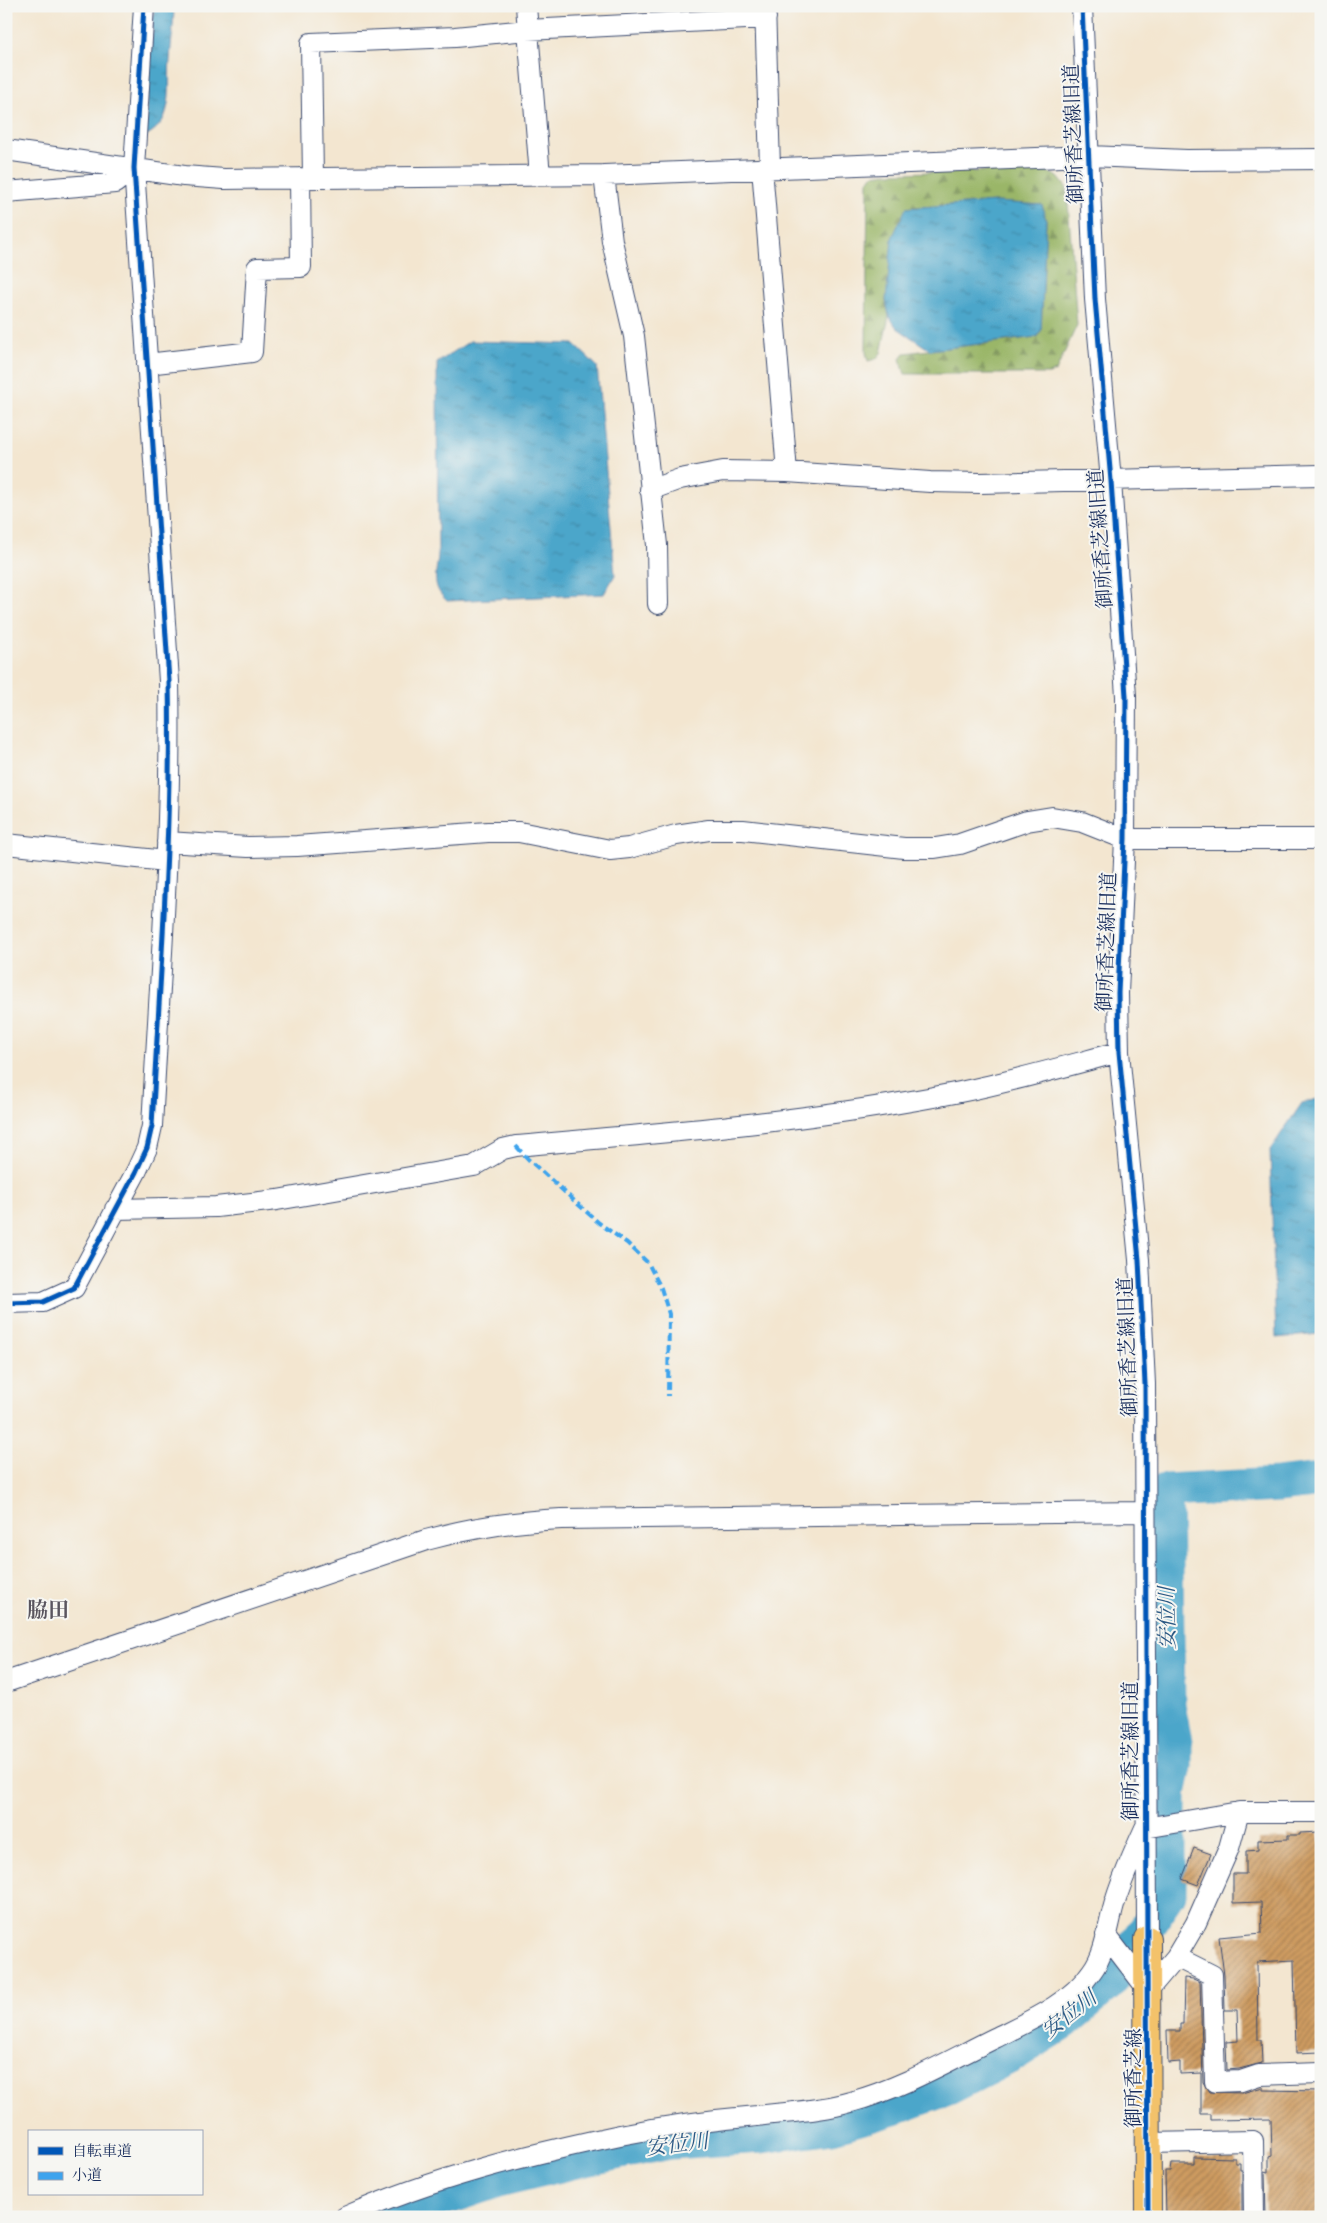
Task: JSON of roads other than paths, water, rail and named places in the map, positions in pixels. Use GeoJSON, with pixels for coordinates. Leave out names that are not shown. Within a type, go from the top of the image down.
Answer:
{"type":"FeatureCollection","features":[{"type":"Feature","properties":{"kind":"main road","name":"御所香芝線"},"geometry":{"type":"LineString","coordinates":[[1147,1939],[1148,2217]]}},
{"type":"Feature","properties":{"kind":"street"},"geometry":{"type":"LineString","coordinates":[[6,1303],[43,1302],[74,1288],[147,1148],[152,1126],[166,851],[169,768],[169,681],[134,168],[144,6]]}},
{"type":"Feature","properties":{"kind":"street"},"geometry":{"type":"LineString","coordinates":[[526,6],[540,176]]}},
{"type":"Feature","properties":{"kind":"street","name":"御所香芝線旧道"},"geometry":{"type":"LineString","coordinates":[[1082,6],[1095,299],[1111,481],[1126,696],[1125,839],[1118,992],[1119,1052],[1143,1318],[1145,1384],[1144,1512],[1150,1827],[1146,1875],[1147,1939]]}},
{"type":"Feature","properties":{"kind":"street"},"geometry":{"type":"LineString","coordinates":[[147,364],[252,352],[257,268],[301,267],[307,178],[311,43],[455,37],[765,12],[766,167],[786,472]]}},
{"type":"Feature","properties":{"kind":"street"},"geometry":{"type":"LineString","coordinates":[[6,150],[184,176],[224,179],[604,175],[766,167],[1089,156],[1187,160],[1321,159]]}},
{"type":"Feature","properties":{"kind":"street"},"geometry":{"type":"LineString","coordinates":[[6,192],[115,183],[134,168]]}},
{"type":"Feature","properties":{"kind":"street"},"geometry":{"type":"LineString","coordinates":[[604,175],[612,241],[634,336],[657,545],[658,604]]}},
{"type":"Feature","properties":{"kind":"street"},"geometry":{"type":"LineString","coordinates":[[650,490],[680,479],[723,471],[786,472],[930,482],[1111,481],[1321,475]]}},
{"type":"Feature","properties":{"kind":"street"},"geometry":{"type":"LineString","coordinates":[[6,844],[166,851],[296,846],[488,832],[519,832],[610,850],[629,848],[676,835],[709,830],[743,830],[904,848],[935,848],[960,844],[1027,821],[1052,817],[1082,822],[1125,839],[1321,839]]}},
{"type":"Feature","properties":{"kind":"street"},"geometry":{"type":"LineString","coordinates":[[115,1209],[216,1207],[277,1200],[474,1166],[484,1162],[503,1149],[516,1146],[709,1129],[839,1112],[960,1092],[1021,1079],[1119,1052]]}},
{"type":"Feature","properties":{"kind":"street"},"geometry":{"type":"LineString","coordinates":[[6,1682],[426,1540],[470,1528],[514,1522],[561,1519],[1144,1512]]}},
{"type":"Feature","properties":{"kind":"street"},"geometry":{"type":"LineString","coordinates":[[1111,1941],[1148,1990],[1176,1957],[1196,1923],[1229,1848],[1239,1812]]}},
{"type":"Feature","properties":{"kind":"street"},"geometry":{"type":"LineString","coordinates":[[345,2217],[427,2185],[544,2152],[681,2124],[808,2110],[850,2103],[891,2089],[1035,2018],[1060,2003],[1092,1972],[1111,1941],[1115,1900],[1129,1863],[1150,1827],[1239,1812],[1321,1812]]}},
{"type":"Feature","properties":{"kind":"street"},"geometry":{"type":"LineString","coordinates":[[1176,1957],[1212,1975],[1215,2082],[1241,2081],[1260,2075],[1321,2074]]}},
{"type":"Feature","properties":{"kind":"street"},"geometry":{"type":"LineString","coordinates":[[1148,2142],[1253,2141],[1254,2217]]}},
{"type":"Feature","properties":{"kind":"water"},"geometry":{"type":"Polygon","coordinates":[[[154,6],[174,6],[169,67],[169,96],[164,118],[151,133],[145,136],[154,6]]]}},
{"type":"Feature","properties":{"kind":"water"},"geometry":{"type":"Polygon","coordinates":[[[996,202],[1042,205],[1046,220],[1041,331],[1036,337],[930,350],[897,328],[889,316],[886,300],[892,238],[906,208],[996,202]]]}},
{"type":"Feature","properties":{"kind":"water"},"geometry":{"type":"Polygon","coordinates":[[[470,341],[574,344],[597,366],[615,575],[604,594],[447,601],[439,591],[436,580],[438,556],[437,363],[470,341]]]}},
{"type":"Feature","properties":{"kind":"water"},"geometry":{"type":"Polygon","coordinates":[[[1321,1098],[1321,1334],[1276,1338],[1270,1150],[1302,1103],[1321,1098]]]}},
{"type":"Feature","properties":{"kind":"waterway","name":"安位川"},"geometry":{"type":"LineString","coordinates":[[389,2217],[502,2179],[585,2159],[670,2142],[762,2136],[832,2126],[894,2108],[950,2087],[1009,2057],[1063,2023],[1108,1984],[1169,1894],[1169,1793],[1175,1766],[1175,1742],[1168,1706],[1165,1491],[1278,1485],[1321,1480]]}},
{"type":"Feature","properties":{"kind":"district","name":"脇田"},"geometry":{"type":"Point","coordinates":[48,1610]}}]}
